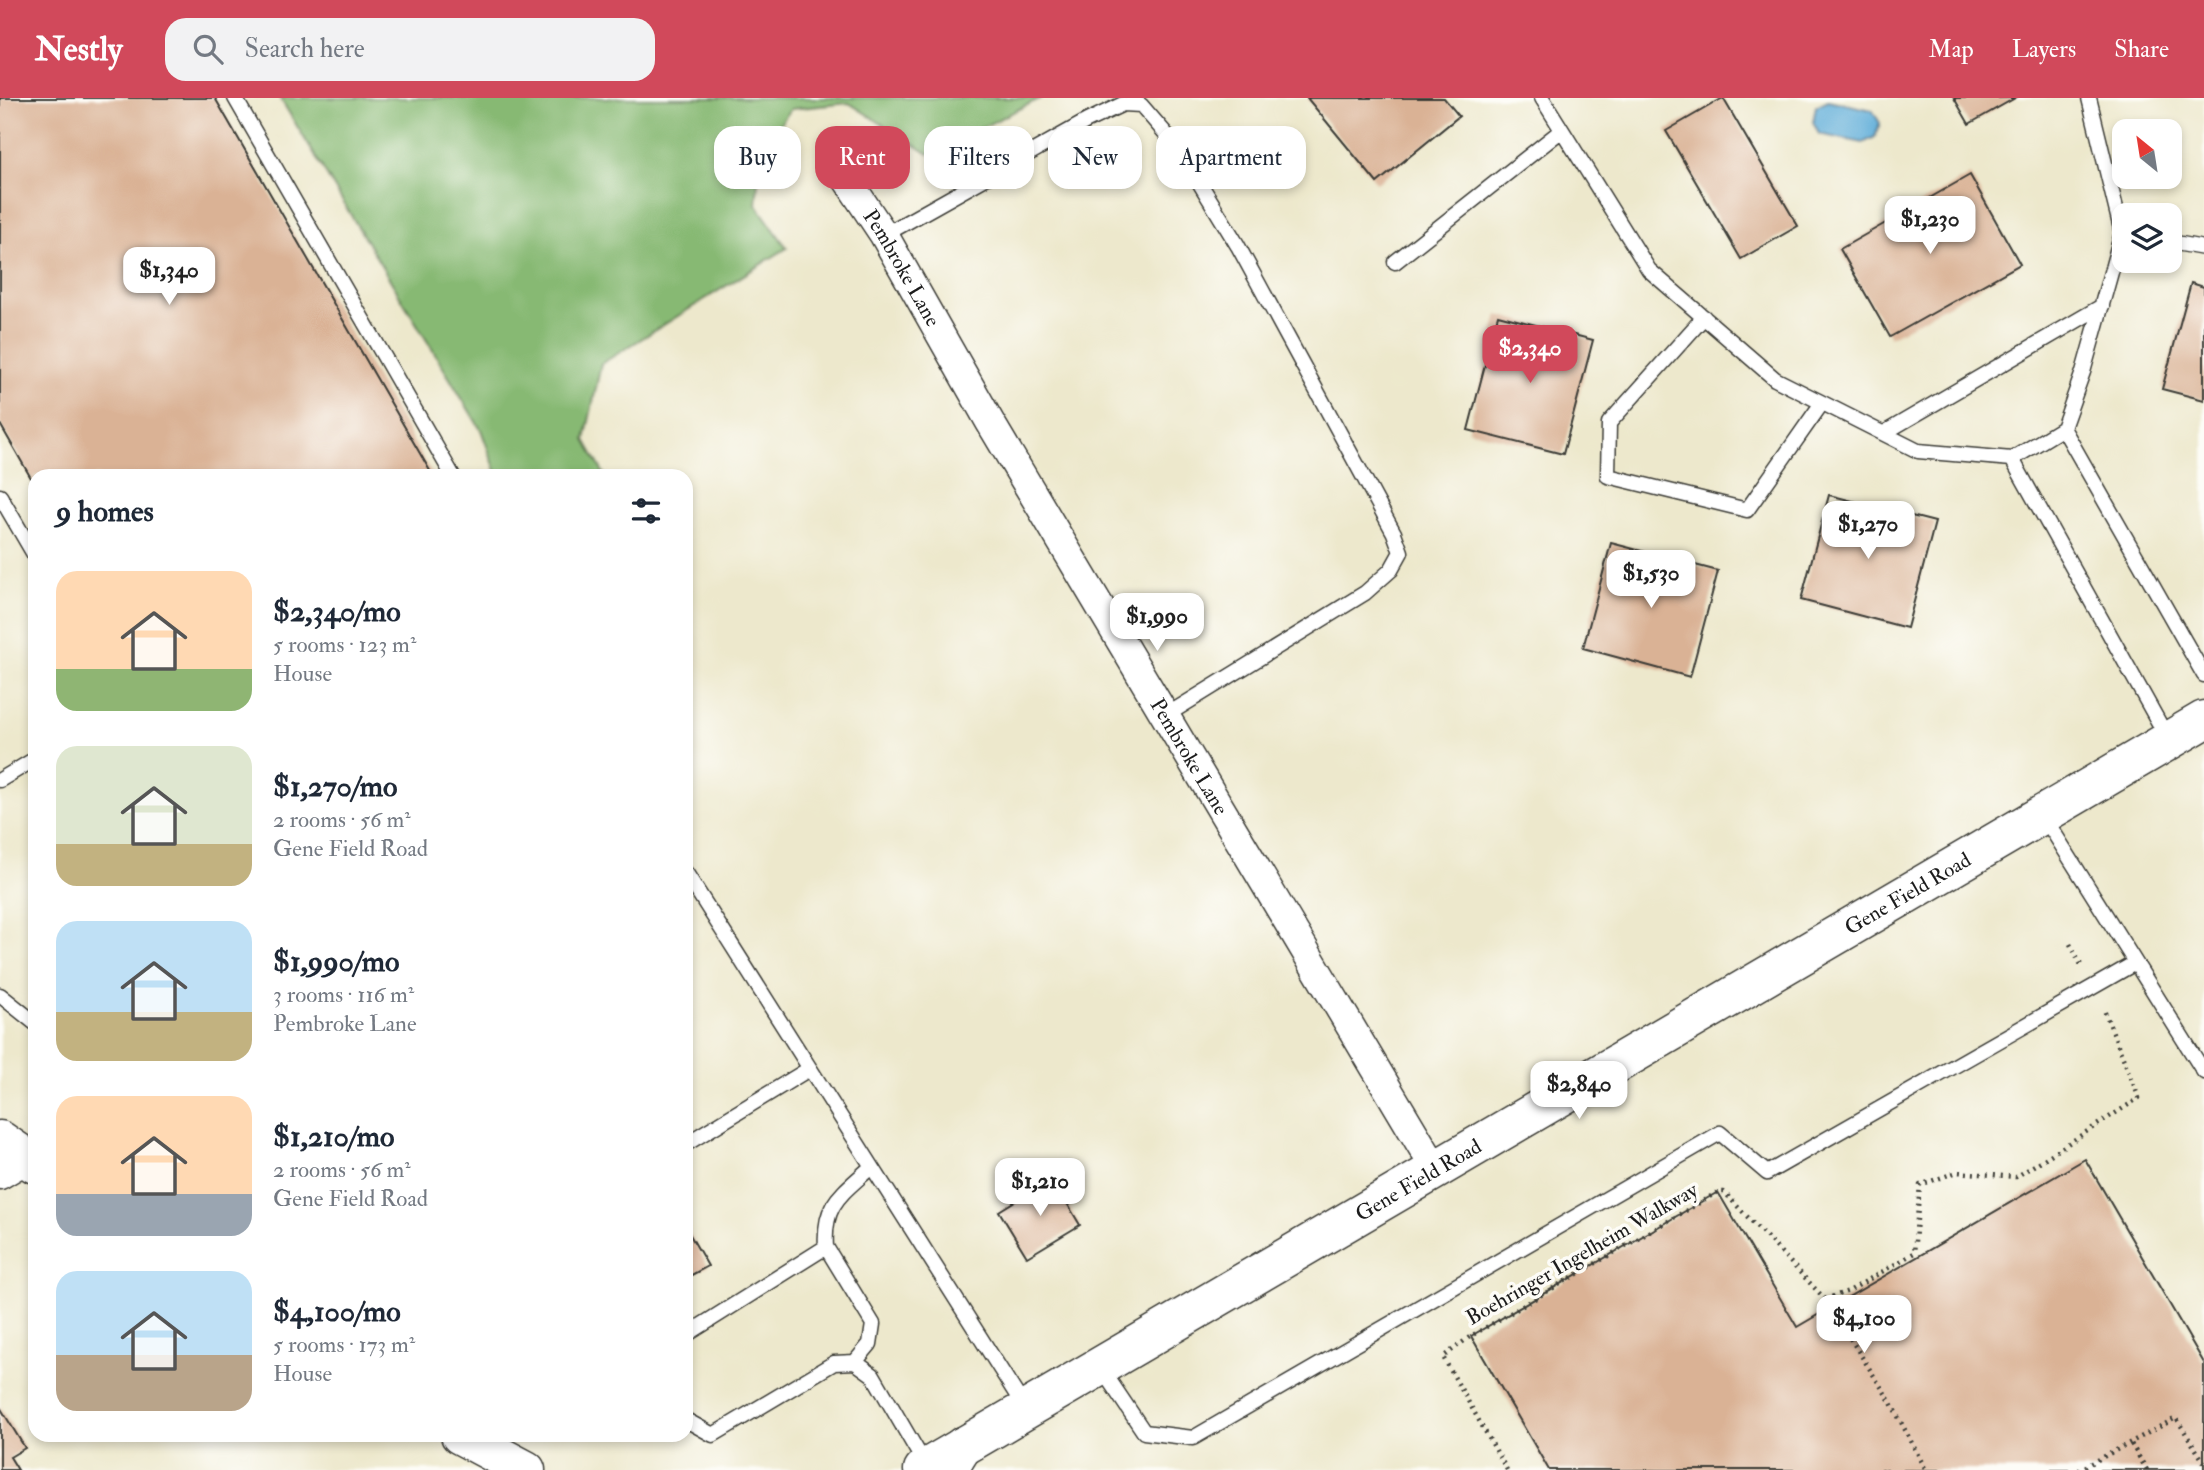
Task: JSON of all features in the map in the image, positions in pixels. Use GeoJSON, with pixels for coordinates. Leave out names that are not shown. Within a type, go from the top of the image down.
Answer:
{"type":"FeatureCollection","features":[{"type":"Feature","properties":{"kind":"street","name":"Pembroke Lane"},"geometry":{"type":"LineString","coordinates":[[853,189],[884,235],[990,422],[1436,1170]]}},
{"type":"Feature","properties":{"kind":"street","name":"Gene Field Road"},"geometry":{"type":"LineString","coordinates":[[940,1463],[1026,1409],[2204,720]]}},
{"type":"Feature","properties":{"kind":"street"},"geometry":{"type":"LineString","coordinates":[[466,1442],[494,1470]]}},
{"type":"Feature","properties":{"kind":"street"},"geometry":{"type":"LineString","coordinates":[[472,1442],[526,1470]]}},
{"type":"Feature","properties":{"kind":"lane"},"geometry":{"type":"LineString","coordinates":[[235,98],[449,469]]}},
{"type":"Feature","properties":{"kind":"lane"},"geometry":{"type":"LineString","coordinates":[[2089,98],[2115,203]]}},
{"type":"Feature","properties":{"kind":"lane"},"geometry":{"type":"LineString","coordinates":[[1548,100],[1562,131],[1649,270],[1775,379],[1918,451],[2012,459],[2063,428],[2112,272]]}},
{"type":"Feature","properties":{"kind":"lane"},"geometry":{"type":"LineString","coordinates":[[884,235],[1087,121],[1123,104],[1141,105],[1179,149],[1238,246],[1394,533],[1401,552],[1391,570],[1365,593],[1165,716]]}},
{"type":"Feature","properties":{"kind":"lane"},"geometry":{"type":"LineString","coordinates":[[1395,262],[1562,131]]}},
{"type":"Feature","properties":{"kind":"lane"},"geometry":{"type":"LineString","coordinates":[[2182,244],[2204,248]]}},
{"type":"Feature","properties":{"kind":"lane"},"geometry":{"type":"LineString","coordinates":[[1884,433],[2102,306]]}},
{"type":"Feature","properties":{"kind":"lane"},"geometry":{"type":"LineString","coordinates":[[1704,317],[1609,423],[1608,476],[1747,510],[1822,403]]}},
{"type":"Feature","properties":{"kind":"lane"},"geometry":{"type":"LineString","coordinates":[[2063,428],[2204,675]]}},
{"type":"Feature","properties":{"kind":"lane"},"geometry":{"type":"LineString","coordinates":[[2012,459],[2169,741]]}},
{"type":"Feature","properties":{"kind":"lane"},"geometry":{"type":"LineString","coordinates":[[0,496],[28,544]]}},
{"type":"Feature","properties":{"kind":"lane"},"geometry":{"type":"LineString","coordinates":[[0,780],[28,763]]}},
{"type":"Feature","properties":{"kind":"lane"},"geometry":{"type":"LineString","coordinates":[[2043,816],[2204,1072]]}},
{"type":"Feature","properties":{"kind":"lane"},"geometry":{"type":"LineString","coordinates":[[693,894],[809,1069],[1026,1409]]}},
{"type":"Feature","properties":{"kind":"lane"},"geometry":{"type":"LineString","coordinates":[[1100,1367],[1144,1432],[1193,1438],[1720,1133],[1767,1173],[2135,964]]}},
{"type":"Feature","properties":{"kind":"lane"},"geometry":{"type":"LineString","coordinates":[[0,995],[28,1017]]}},
{"type":"Feature","properties":{"kind":"lane"},"geometry":{"type":"LineString","coordinates":[[693,1140],[809,1069]]}},
{"type":"Feature","properties":{"kind":"lane"},"geometry":{"type":"LineString","coordinates":[[855,1362],[870,1344],[873,1324],[826,1247],[824,1221],[838,1197],[871,1167]]}},
{"type":"Feature","properties":{"kind":"lane"},"geometry":{"type":"LineString","coordinates":[[693,1331],[826,1247]]}},
{"type":"Feature","properties":{"kind":"lane"},"geometry":{"type":"LineString","coordinates":[[693,1424],[713,1435],[834,1363],[855,1362],[873,1375],[940,1463]]}},
{"type":"Feature","properties":{"kind":"path"},"geometry":{"type":"LineString","coordinates":[[1825,1299],[1849,1290],[1914,1253],[1920,1185],[1957,1171],[2016,1177],[2139,1098],[2112,1026],[2070,944]]}},
{"type":"Feature","properties":{"kind":"path","name":"Boehringer Ingelheim Walkway"},"geometry":{"type":"LineString","coordinates":[[1507,1470],[1443,1357],[1471,1336],[1717,1192],[1724,1192],[1825,1299],[1890,1401],[1926,1470]]}},
{"type":"Feature","properties":{"kind":"path"},"geometry":{"type":"LineString","coordinates":[[2079,1470],[2176,1418],[2204,1462]]}},
{"type":"Feature","properties":{"kind":"path"},"geometry":{"type":"LineString","coordinates":[[2130,1443],[2147,1470]]}},
{"type":"Feature","properties":{"kind":"green space"},"geometry":{"type":"Polygon","coordinates":[[[280,98],[1041,98],[985,126],[924,126],[924,151],[910,142],[910,126],[885,126],[849,103],[791,109],[779,126],[714,126],[714,189],[757,189],[756,204],[787,248],[601,364],[585,440],[601,469],[495,469],[481,430],[280,98]]]}},
{"type":"Feature","properties":{"kind":"water"},"geometry":{"type":"Polygon","coordinates":[[[1828,100],[1872,110],[1880,123],[1875,137],[1863,143],[1819,134],[1813,122],[1816,106],[1828,100]]]}},
{"type":"Feature","properties":{"kind":"building"},"geometry":{"type":"Polygon","coordinates":[[[0,98],[215,98],[429,469],[28,469],[28,473],[0,424],[0,98]]]}},
{"type":"Feature","properties":{"kind":"building"},"geometry":{"type":"Polygon","coordinates":[[[1307,98],[1444,98],[1459,116],[1377,183],[1307,98]]]}},
{"type":"Feature","properties":{"kind":"building"},"geometry":{"type":"Polygon","coordinates":[[[1723,98],[1798,226],[1741,259],[1666,131],[1723,98]]]}},
{"type":"Feature","properties":{"kind":"building"},"geometry":{"type":"Polygon","coordinates":[[[1954,98],[2015,98],[1969,124],[1954,98]]]}},
{"type":"Feature","properties":{"kind":"building"},"geometry":{"type":"Polygon","coordinates":[[[1970,175],[2020,264],[1890,337],[1840,249],[1970,175]]]}},
{"type":"Feature","properties":{"kind":"building"},"geometry":{"type":"Polygon","coordinates":[[[2191,283],[2204,287],[2204,400],[2162,389],[2191,283]]]}},
{"type":"Feature","properties":{"kind":"building"},"geometry":{"type":"Polygon","coordinates":[[[1498,315],[1593,340],[1563,454],[1468,430],[1498,315]]]}},
{"type":"Feature","properties":{"kind":"building"},"geometry":{"type":"Polygon","coordinates":[[[1829,495],[1935,522],[1907,628],[1801,600],[1829,495]]]}},
{"type":"Feature","properties":{"kind":"building"},"geometry":{"type":"Polygon","coordinates":[[[1611,543],[1718,571],[1690,677],[1583,648],[1611,543]]]}},
{"type":"Feature","properties":{"kind":"building"},"geometry":{"type":"Polygon","coordinates":[[[2085,1159],[2204,1363],[2204,1470],[1549,1470],[1471,1336],[1718,1192],[1797,1327],[2085,1159]]]}},
{"type":"Feature","properties":{"kind":"building"},"geometry":{"type":"Polygon","coordinates":[[[1052,1178],[1080,1225],[1027,1257],[999,1211],[1052,1178]]]}},
{"type":"Feature","properties":{"kind":"building"},"geometry":{"type":"Polygon","coordinates":[[[693,1240],[708,1266],[693,1274],[693,1240]]]}},
{"type":"Feature","properties":{"kind":"building"},"geometry":{"type":"Polygon","coordinates":[[[0,1407],[25,1448],[10,1457],[18,1470],[0,1470],[0,1407]]]}}]}
